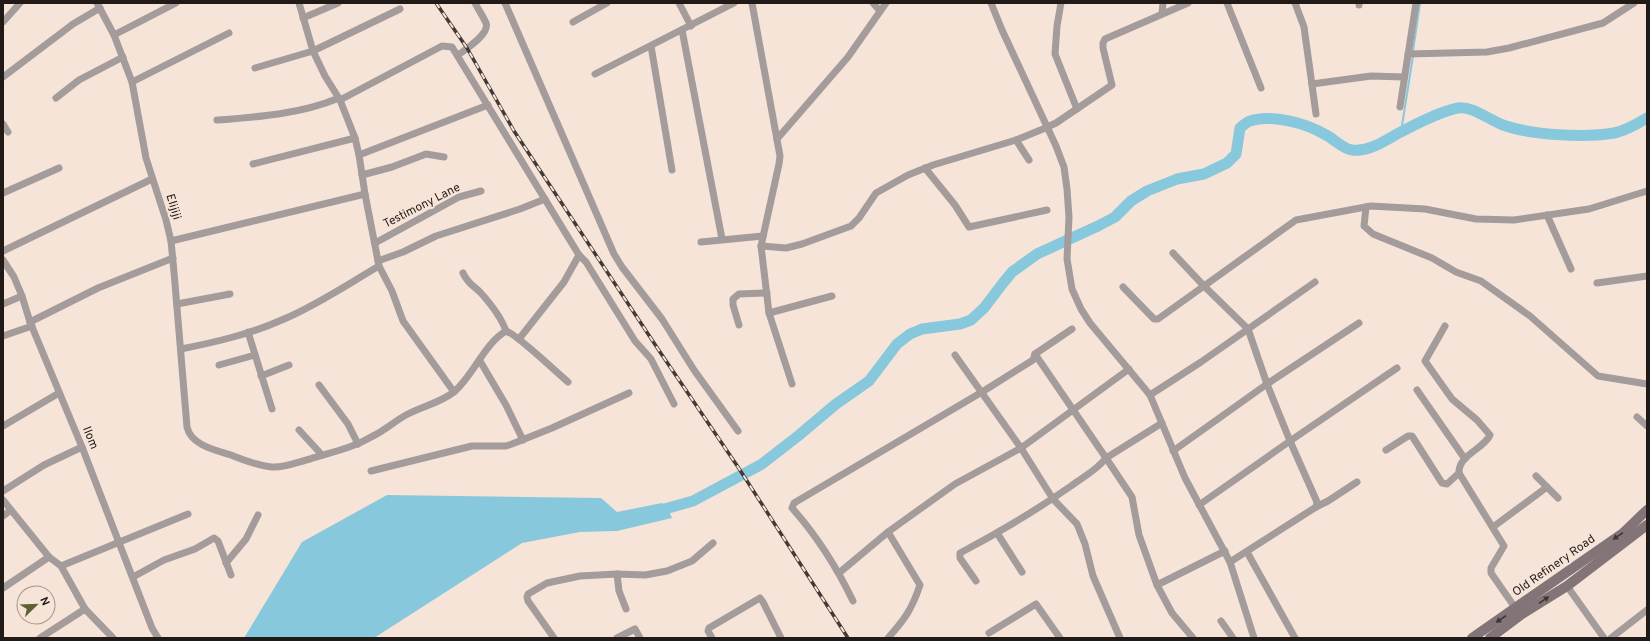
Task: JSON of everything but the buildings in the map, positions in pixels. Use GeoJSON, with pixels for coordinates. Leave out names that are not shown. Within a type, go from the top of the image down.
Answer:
{"type":"FeatureCollection","features":[{"type":"Feature","properties":{"kind":"main road","name":"Old Refinery Road"},"geometry":{"type":"LineString","coordinates":[[1472,638],[1623,534],[1647,510]]}},
{"type":"Feature","properties":{"kind":"main road","name":"Old Refinery Road"},"geometry":{"type":"LineString","coordinates":[[1490,638],[1527,611],[1567,586],[1647,525]]}},
{"type":"Feature","properties":{"kind":"street"},"geometry":{"type":"LineString","coordinates":[[3,22],[20,3]]}},
{"type":"Feature","properties":{"kind":"street"},"geometry":{"type":"LineString","coordinates":[[114,35],[176,3]]}},
{"type":"Feature","properties":{"kind":"street"},"geometry":{"type":"LineString","coordinates":[[299,3],[313,52],[325,76],[340,99],[355,138],[360,155],[365,194],[379,263],[392,291],[403,321],[454,392]]}},
{"type":"Feature","properties":{"kind":"street"},"geometry":{"type":"LineString","coordinates":[[303,18],[338,3]]}},
{"type":"Feature","properties":{"kind":"street"},"geometry":{"type":"LineString","coordinates":[[458,54],[479,38],[486,30],[487,24],[474,3]]}},
{"type":"Feature","properties":{"kind":"street"},"geometry":{"type":"LineString","coordinates":[[505,3],[614,254],[622,267],[662,319],[694,370],[738,431]]}},
{"type":"Feature","properties":{"kind":"street"},"geometry":{"type":"LineString","coordinates":[[573,22],[607,3]]}},
{"type":"Feature","properties":{"kind":"street"},"geometry":{"type":"LineString","coordinates":[[679,3],[691,26]]}},
{"type":"Feature","properties":{"kind":"street"},"geometry":{"type":"LineString","coordinates":[[595,74],[734,3]]}},
{"type":"Feature","properties":{"kind":"street"},"geometry":{"type":"LineString","coordinates":[[752,3],[777,139],[779,164],[761,246],[769,313],[792,384]]}},
{"type":"Feature","properties":{"kind":"street"},"geometry":{"type":"LineString","coordinates":[[873,3],[880,11]]}},
{"type":"Feature","properties":{"kind":"street"},"geometry":{"type":"LineString","coordinates":[[777,139],[848,57],[886,3]]}},
{"type":"Feature","properties":{"kind":"street"},"geometry":{"type":"LineString","coordinates":[[991,3],[1056,146],[1064,167],[1069,217],[1067,259],[1072,289],[1081,309],[1090,323],[1150,395],[1173,451],[1199,505],[1230,562],[1254,638]]}},
{"type":"Feature","properties":{"kind":"street"},"geometry":{"type":"LineString","coordinates":[[1061,3],[1054,50],[1077,109]]}},
{"type":"Feature","properties":{"kind":"street"},"geometry":{"type":"LineString","coordinates":[[1162,13],[1163,3]]}},
{"type":"Feature","properties":{"kind":"street"},"geometry":{"type":"LineString","coordinates":[[761,246],[786,248],[802,244],[855,224],[876,193],[908,175],[925,168],[1016,140],[1056,123],[1112,85],[1103,48],[1105,39],[1188,3]]}},
{"type":"Feature","properties":{"kind":"street"},"geometry":{"type":"LineString","coordinates":[[1227,3],[1261,88]]}},
{"type":"Feature","properties":{"kind":"street"},"geometry":{"type":"LineString","coordinates":[[1295,3],[1304,27],[1316,114]]}},
{"type":"Feature","properties":{"kind":"street"},"geometry":{"type":"LineString","coordinates":[[1400,107],[1404,77],[1411,54],[1416,3]]}},
{"type":"Feature","properties":{"kind":"street"},"geometry":{"type":"LineString","coordinates":[[1411,54],[1487,52],[1509,48],[1603,23],[1634,3]]}},
{"type":"Feature","properties":{"kind":"street"},"geometry":{"type":"LineString","coordinates":[[3,77],[98,6]]}},
{"type":"Feature","properties":{"kind":"street","name":"Elijiji"},"geometry":{"type":"LineString","coordinates":[[98,6],[114,35],[132,82],[141,137],[152,179],[164,210],[171,241],[188,432],[195,440],[210,448],[264,466],[278,467],[322,455]]}},
{"type":"Feature","properties":{"kind":"street"},"geometry":{"type":"LineString","coordinates":[[255,68],[313,52],[400,9]]}},
{"type":"Feature","properties":{"kind":"street"},"geometry":{"type":"LineString","coordinates":[[682,30],[722,239]]}},
{"type":"Feature","properties":{"kind":"street"},"geometry":{"type":"LineString","coordinates":[[132,82],[228,33]]}},
{"type":"Feature","properties":{"kind":"street"},"geometry":{"type":"LineString","coordinates":[[218,120],[275,114],[340,99],[442,46],[452,47],[458,54],[579,255],[586,262],[635,341],[651,359],[674,404]]}},
{"type":"Feature","properties":{"kind":"street"},"geometry":{"type":"LineString","coordinates":[[651,46],[672,170]]}},
{"type":"Feature","properties":{"kind":"street"},"geometry":{"type":"LineString","coordinates":[[56,98],[79,80],[123,57]]}},
{"type":"Feature","properties":{"kind":"street"},"geometry":{"type":"LineString","coordinates":[[1312,84],[1371,76],[1404,77]]}},
{"type":"Feature","properties":{"kind":"street"},"geometry":{"type":"LineString","coordinates":[[360,155],[488,105]]}},
{"type":"Feature","properties":{"kind":"street"},"geometry":{"type":"LineString","coordinates":[[3,124],[8,132]]}},
{"type":"Feature","properties":{"kind":"street"},"geometry":{"type":"LineString","coordinates":[[253,164],[355,138]]}},
{"type":"Feature","properties":{"kind":"street"},"geometry":{"type":"LineString","coordinates":[[1016,140],[1029,160]]}},
{"type":"Feature","properties":{"kind":"street"},"geometry":{"type":"LineString","coordinates":[[362,174],[392,168],[426,154],[444,157]]}},
{"type":"Feature","properties":{"kind":"street"},"geometry":{"type":"LineString","coordinates":[[3,193],[59,168]]}},
{"type":"Feature","properties":{"kind":"street"},"geometry":{"type":"LineString","coordinates":[[925,168],[955,205],[969,227],[1047,210]]}},
{"type":"Feature","properties":{"kind":"street"},"geometry":{"type":"LineString","coordinates":[[3,251],[152,179]]}},
{"type":"Feature","properties":{"kind":"street","name":"Testimony Lane"},"geometry":{"type":"LineString","coordinates":[[375,243],[459,197],[481,191]]}},
{"type":"Feature","properties":{"kind":"street"},"geometry":{"type":"LineString","coordinates":[[1123,287],[1155,320],[1249,255],[1293,221],[1366,207],[1400,206],[1487,220],[1514,220],[1589,210],[1647,191]]}},
{"type":"Feature","properties":{"kind":"street"},"geometry":{"type":"LineString","coordinates":[[171,241],[365,194]]}},
{"type":"Feature","properties":{"kind":"street"},"geometry":{"type":"LineString","coordinates":[[181,349],[216,342],[282,320],[297,313],[379,263],[436,236],[520,209],[545,199]]}},
{"type":"Feature","properties":{"kind":"street"},"geometry":{"type":"LineString","coordinates":[[1366,207],[1364,226],[1373,234],[1432,258],[1456,272],[1481,281],[1530,316],[1598,376],[1647,384]]}},
{"type":"Feature","properties":{"kind":"street"},"geometry":{"type":"LineString","coordinates":[[1547,215],[1571,269]]}},
{"type":"Feature","properties":{"kind":"street"},"geometry":{"type":"LineString","coordinates":[[701,242],[763,236]]}},
{"type":"Feature","properties":{"kind":"street"},"geometry":{"type":"LineString","coordinates":[[1173,253],[1248,329],[1267,384],[1317,502],[1316,506]]}},
{"type":"Feature","properties":{"kind":"street"},"geometry":{"type":"LineString","coordinates":[[519,339],[564,282],[579,255]]}},
{"type":"Feature","properties":{"kind":"street"},"geometry":{"type":"LineString","coordinates":[[3,336],[31,324],[96,289],[173,258]]}},
{"type":"Feature","properties":{"kind":"street","name":"Ilom"},"geometry":{"type":"LineString","coordinates":[[3,260],[14,277],[22,296],[31,324],[82,446],[152,628],[158,638]]}},
{"type":"Feature","properties":{"kind":"street"},"geometry":{"type":"LineString","coordinates":[[463,273],[469,283],[478,290],[486,300],[503,323],[506,331],[510,332],[519,339],[568,382]]}},
{"type":"Feature","properties":{"kind":"street"},"geometry":{"type":"LineString","coordinates":[[1597,283],[1647,276]]}},
{"type":"Feature","properties":{"kind":"street"},"geometry":{"type":"LineString","coordinates":[[1150,395],[1315,282]]}},
{"type":"Feature","properties":{"kind":"street"},"geometry":{"type":"LineString","coordinates":[[739,325],[733,305],[733,299],[740,294],[767,293]]}},
{"type":"Feature","properties":{"kind":"street"},"geometry":{"type":"LineString","coordinates":[[177,304],[230,294]]}},
{"type":"Feature","properties":{"kind":"street"},"geometry":{"type":"LineString","coordinates":[[3,304],[22,296]]}},
{"type":"Feature","properties":{"kind":"street"},"geometry":{"type":"LineString","coordinates":[[769,313],[832,296]]}},
{"type":"Feature","properties":{"kind":"street"},"geometry":{"type":"LineString","coordinates":[[1173,451],[1358,322]]}},
{"type":"Feature","properties":{"kind":"street"},"geometry":{"type":"LineString","coordinates":[[1386,450],[1408,436],[1412,436],[1442,483],[1447,484],[1459,473],[1459,469],[1465,459],[1490,435],[1476,420],[1452,399],[1426,362],[1426,359],[1445,326]]}},
{"type":"Feature","properties":{"kind":"street"},"geometry":{"type":"LineString","coordinates":[[853,601],[839,573],[804,521],[792,508],[794,503],[982,392],[1033,360],[1035,354],[1072,329]]}},
{"type":"Feature","properties":{"kind":"street"},"geometry":{"type":"LineString","coordinates":[[299,430],[322,455],[358,444],[373,437],[404,416],[437,402],[454,392],[467,378],[497,339],[506,331]]}},
{"type":"Feature","properties":{"kind":"street"},"geometry":{"type":"LineString","coordinates":[[248,332],[272,409]]}},
{"type":"Feature","properties":{"kind":"street"},"geometry":{"type":"LineString","coordinates":[[1035,354],[1132,497],[1139,534],[1157,586],[1172,613],[1193,638]]}},
{"type":"Feature","properties":{"kind":"street"},"geometry":{"type":"LineString","coordinates":[[219,365],[255,355]]}},
{"type":"Feature","properties":{"kind":"street"},"geometry":{"type":"LineString","coordinates":[[955,355],[1021,448],[1053,498],[1077,524],[1082,534],[1093,576],[1120,638]]}},
{"type":"Feature","properties":{"kind":"street"},"geometry":{"type":"LineString","coordinates":[[480,361],[506,405],[523,440]]}},
{"type":"Feature","properties":{"kind":"street"},"geometry":{"type":"LineString","coordinates":[[261,376],[289,365]]}},
{"type":"Feature","properties":{"kind":"street"},"geometry":{"type":"LineString","coordinates":[[1199,505],[1397,368]]}},
{"type":"Feature","properties":{"kind":"street"},"geometry":{"type":"LineString","coordinates":[[839,573],[888,532],[955,484],[1021,448],[1129,369]]}},
{"type":"Feature","properties":{"kind":"street"},"geometry":{"type":"LineString","coordinates":[[319,385],[348,424],[358,444]]}},
{"type":"Feature","properties":{"kind":"street"},"geometry":{"type":"LineString","coordinates":[[1417,390],[1465,459]]}},
{"type":"Feature","properties":{"kind":"street"},"geometry":{"type":"LineString","coordinates":[[3,426],[59,393]]}},
{"type":"Feature","properties":{"kind":"street"},"geometry":{"type":"LineString","coordinates":[[371,471],[472,446],[506,446],[552,428],[629,393]]}},
{"type":"Feature","properties":{"kind":"street"},"geometry":{"type":"LineString","coordinates":[[1637,417],[1647,426]]}},
{"type":"Feature","properties":{"kind":"street"},"geometry":{"type":"LineString","coordinates":[[976,581],[959,555],[1053,498],[1100,466],[1106,458],[1162,423]]}},
{"type":"Feature","properties":{"kind":"street"},"geometry":{"type":"LineString","coordinates":[[3,491],[44,465],[82,446]]}},
{"type":"Feature","properties":{"kind":"street"},"geometry":{"type":"LineString","coordinates":[[1459,473],[1504,546],[1491,568],[1491,573],[1516,609]]}},
{"type":"Feature","properties":{"kind":"street"},"geometry":{"type":"LineString","coordinates":[[1536,476],[1558,498]]}},
{"type":"Feature","properties":{"kind":"street"},"geometry":{"type":"LineString","coordinates":[[1230,562],[1316,506],[1328,501],[1357,482]]}},
{"type":"Feature","properties":{"kind":"street"},"geometry":{"type":"LineString","coordinates":[[1493,527],[1547,487]]}},
{"type":"Feature","properties":{"kind":"street"},"geometry":{"type":"LineString","coordinates":[[3,500],[49,557],[61,566],[85,609],[113,638]]}},
{"type":"Feature","properties":{"kind":"street"},"geometry":{"type":"LineString","coordinates":[[3,516],[11,510]]}},
{"type":"Feature","properties":{"kind":"street"},"geometry":{"type":"LineString","coordinates":[[61,566],[188,514]]}},
{"type":"Feature","properties":{"kind":"street"},"geometry":{"type":"LineString","coordinates":[[226,563],[246,539],[258,515]]}},
{"type":"Feature","properties":{"kind":"street"},"geometry":{"type":"LineString","coordinates":[[888,532],[920,585],[905,619],[888,638]]}},
{"type":"Feature","properties":{"kind":"street"},"geometry":{"type":"LineString","coordinates":[[997,533],[1022,572]]}},
{"type":"Feature","properties":{"kind":"street"},"geometry":{"type":"LineString","coordinates":[[132,577],[164,560],[195,549],[214,538],[218,541],[231,575]]}},
{"type":"Feature","properties":{"kind":"street"},"geometry":{"type":"LineString","coordinates":[[554,638],[528,601],[528,594],[548,583],[580,576],[617,574],[645,575],[667,571],[692,561],[713,543]]}},
{"type":"Feature","properties":{"kind":"street"},"geometry":{"type":"LineString","coordinates":[[1157,586],[1225,552]]}},
{"type":"Feature","properties":{"kind":"street"},"geometry":{"type":"LineString","coordinates":[[1247,552],[1296,638]]}},
{"type":"Feature","properties":{"kind":"street"},"geometry":{"type":"LineString","coordinates":[[3,588],[49,557]]}},
{"type":"Feature","properties":{"kind":"street"},"geometry":{"type":"LineString","coordinates":[[617,574],[619,591],[626,609]]}},
{"type":"Feature","properties":{"kind":"street"},"geometry":{"type":"LineString","coordinates":[[1567,586],[1604,638]]}},
{"type":"Feature","properties":{"kind":"street"},"geometry":{"type":"LineString","coordinates":[[712,638],[708,631],[709,628],[760,598],[781,638]]}},
{"type":"Feature","properties":{"kind":"street"},"geometry":{"type":"LineString","coordinates":[[989,632],[1036,604],[1060,638]]}},
{"type":"Feature","properties":{"kind":"street"},"geometry":{"type":"LineString","coordinates":[[40,638],[85,609]]}},
{"type":"Feature","properties":{"kind":"street"},"geometry":{"type":"LineString","coordinates":[[1611,638],[1647,610]]}},
{"type":"Feature","properties":{"kind":"street"},"geometry":{"type":"LineString","coordinates":[[1221,621],[1233,638]]}},
{"type":"Feature","properties":{"kind":"street"},"geometry":{"type":"LineString","coordinates":[[617,638],[634,629],[640,638]]}},
{"type":"Feature","properties":{"kind":"water"},"geometry":{"type":"Polygon","coordinates":[[[387,495],[601,498],[617,512],[662,503],[668,509],[672,518],[617,531],[580,532],[522,543],[374,638],[244,638],[302,542],[387,495]]]}},
{"type":"Feature","properties":{"kind":"waterway"},"geometry":{"type":"LineString","coordinates":[[1413,51],[1420,3]]}},
{"type":"Feature","properties":{"kind":"waterway"},"geometry":{"type":"LineString","coordinates":[[1401,132],[1413,56]]}},
{"type":"Feature","properties":{"kind":"waterway"},"geometry":{"type":"LineString","coordinates":[[654,512],[693,501],[762,464],[836,404],[869,381],[897,344],[910,334],[922,329],[960,324],[971,320],[984,308],[1012,272],[1037,254],[1115,217],[1131,201],[1147,191],[1177,179],[1204,174],[1227,163],[1236,154],[1240,128],[1246,123],[1259,119],[1278,119],[1299,123],[1318,131],[1345,148],[1358,150],[1375,146],[1427,119],[1443,112],[1458,108],[1475,111],[1498,123],[1514,128],[1558,135],[1602,135],[1614,133],[1627,129],[1647,118]]}},
{"type":"Feature","properties":{"kind":"railway"},"geometry":{"type":"LineString","coordinates":[[436,3],[467,48],[514,131],[738,467],[848,638]]}}]}
